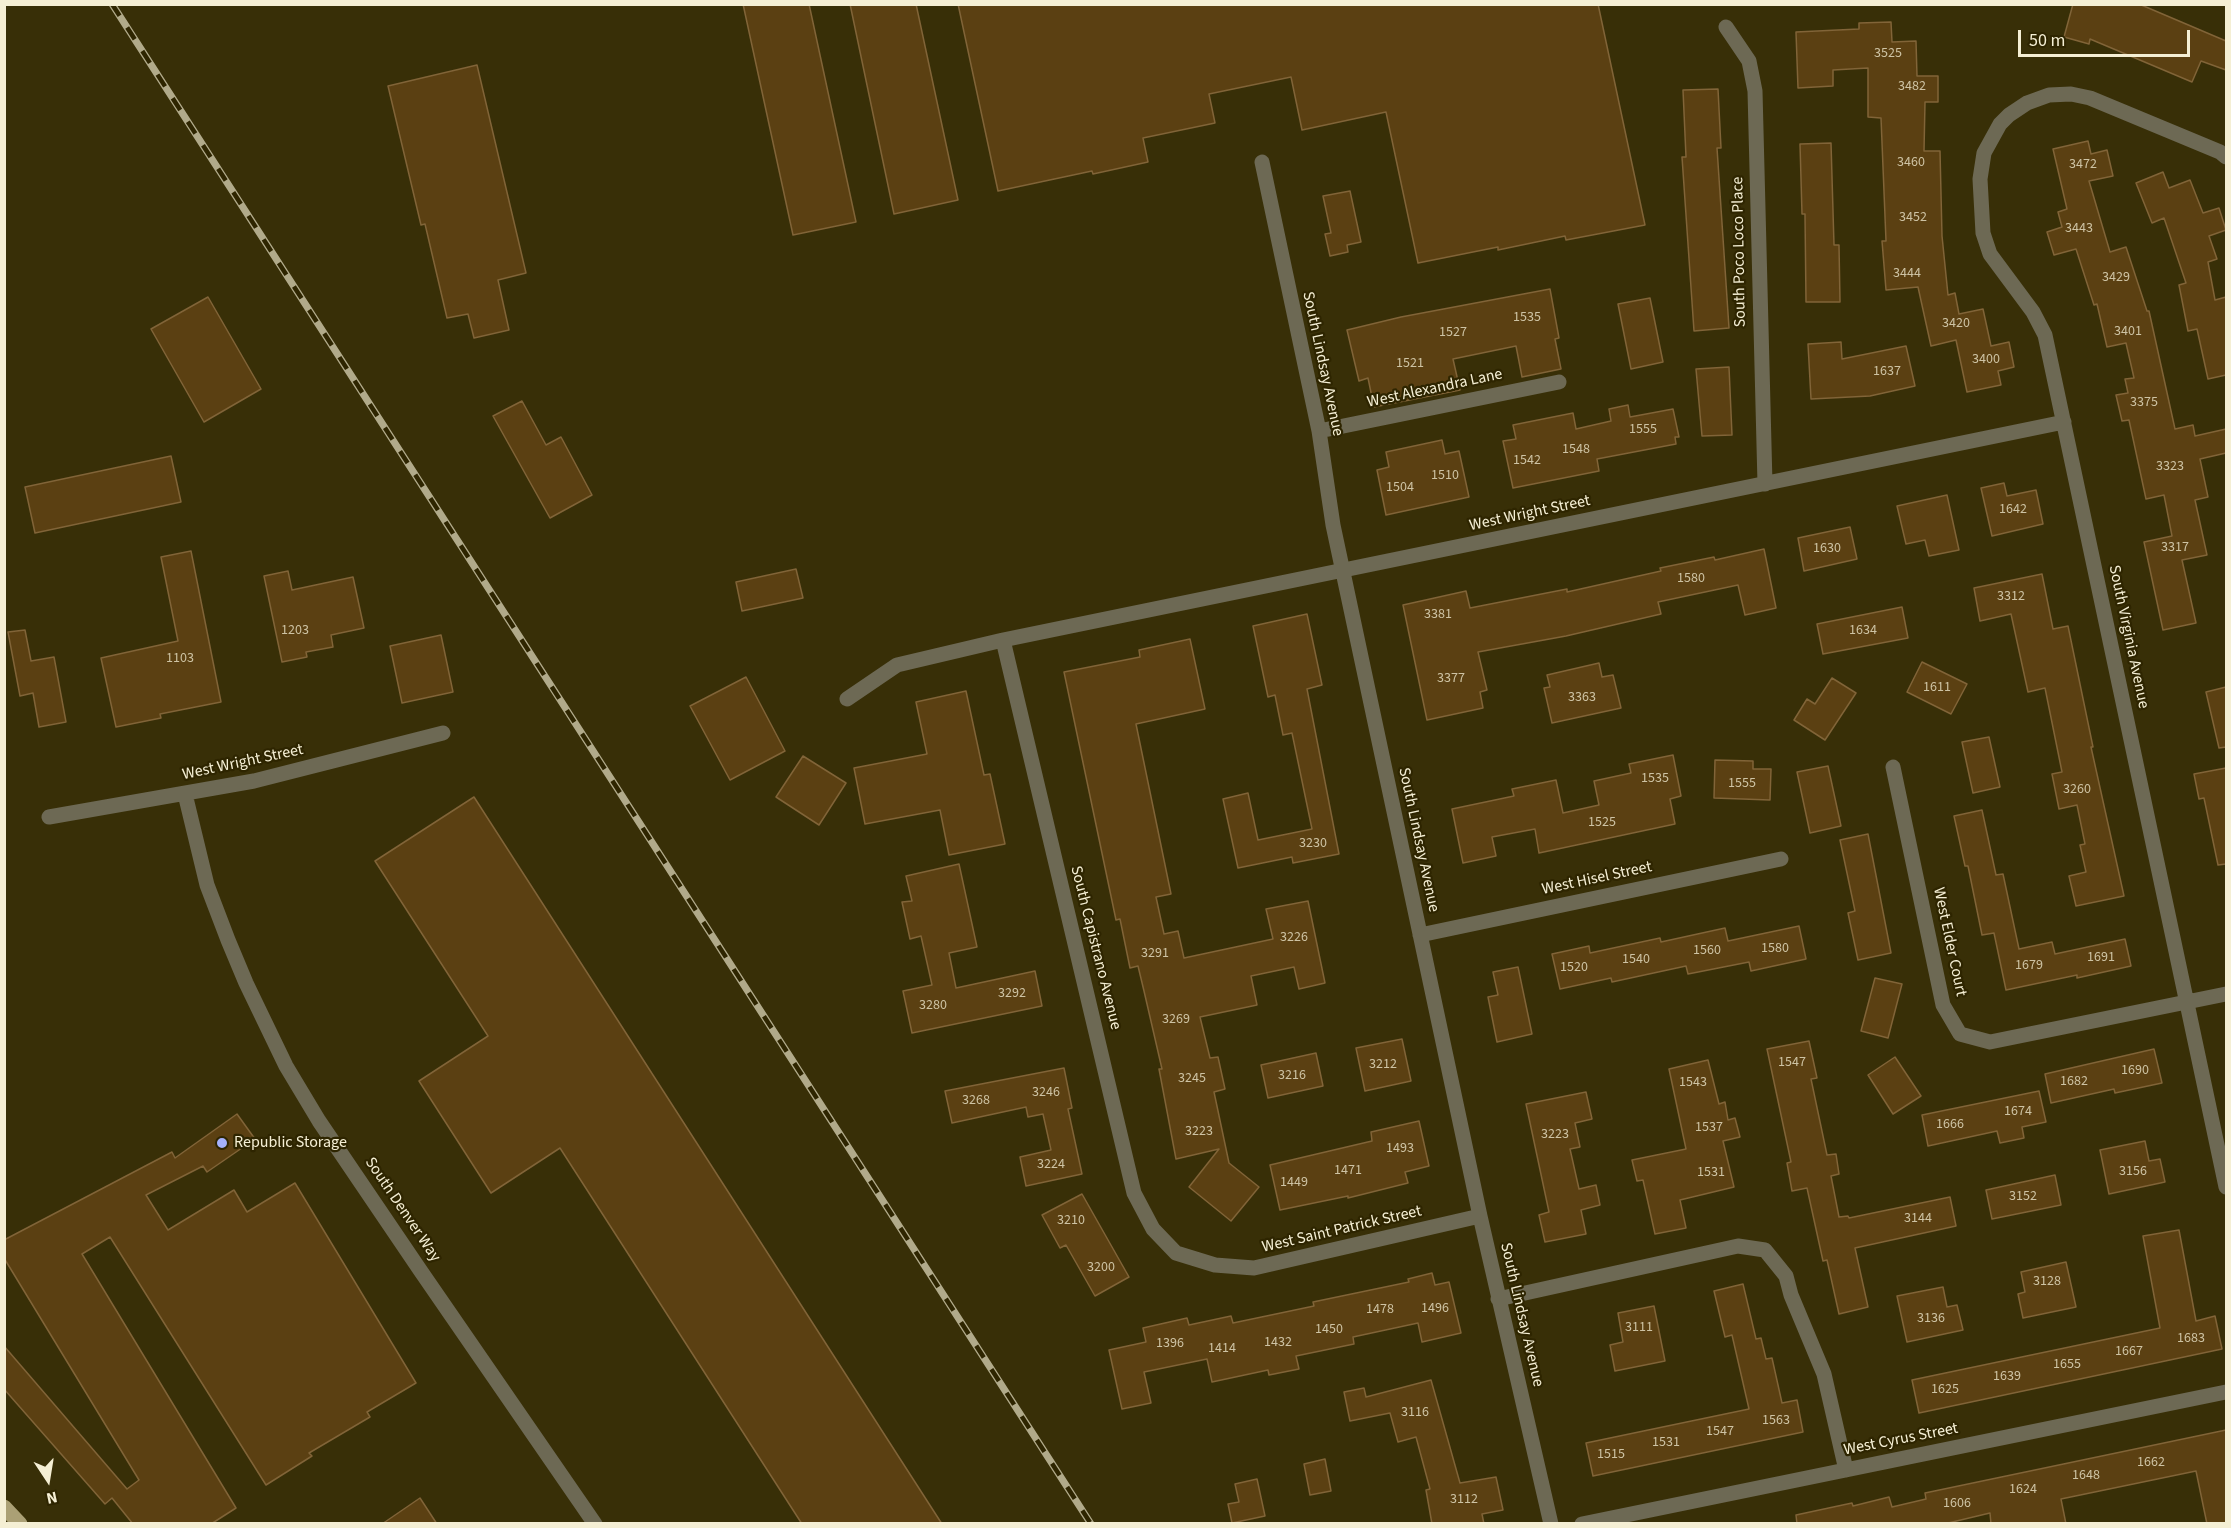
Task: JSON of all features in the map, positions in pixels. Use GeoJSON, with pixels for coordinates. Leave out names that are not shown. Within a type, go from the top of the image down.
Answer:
{"type":"FeatureCollection","features":[{"type":"Feature","properties":{"kind":"main road"},"geometry":{"type":"LineString","coordinates":[[4,1507],[20,1524]]}},
{"type":"Feature","properties":{"kind":"street","name":"South Poco Loco Place"},"geometry":{"type":"LineString","coordinates":[[1726,27],[1749,62],[1755,91],[1764,484]]}},
{"type":"Feature","properties":{"kind":"street","name":"South Virginia Avenue"},"geometry":{"type":"LineString","coordinates":[[2226,157],[2220,152],[2090,98],[2071,94],[2049,95],[2027,103],[2000,124],[1984,153],[1980,178],[1983,233],[1990,254],[2033,312],[2045,335],[2226,1187]]}},
{"type":"Feature","properties":{"kind":"street","name":"South Lindsay Avenue"},"geometry":{"type":"LineString","coordinates":[[1262,162],[1318,431],[1333,525],[1498,1299],[1551,1524]]}},
{"type":"Feature","properties":{"kind":"street","name":"West Alexandra Lane"},"geometry":{"type":"LineString","coordinates":[[1318,431],[1558,382]]}},
{"type":"Feature","properties":{"kind":"street","name":"West Wright Street"},"geometry":{"type":"LineString","coordinates":[[847,699],[897,665],[1003,640],[2064,422]]}},
{"type":"Feature","properties":{"kind":"street","name":"South Capistrano Avenue"},"geometry":{"type":"LineString","coordinates":[[1003,640],[1134,1193],[1153,1229],[1176,1253]]}},
{"type":"Feature","properties":{"kind":"street","name":"West Wright Street"},"geometry":{"type":"LineString","coordinates":[[49,818],[254,781],[443,733]]}},
{"type":"Feature","properties":{"kind":"street","name":"West Elder Court"},"geometry":{"type":"LineString","coordinates":[[1893,767],[1943,1005],[1960,1034],[1990,1042],[2226,994]]}},
{"type":"Feature","properties":{"kind":"street","name":"South Denver Way"},"geometry":{"type":"LineString","coordinates":[[185,794],[207,885],[246,983],[286,1066],[319,1121],[595,1524]]}},
{"type":"Feature","properties":{"kind":"street","name":"West Hisel Street"},"geometry":{"type":"LineString","coordinates":[[1420,935],[1781,859]]}},
{"type":"Feature","properties":{"kind":"street","name":"West Saint Patrick Street"},"geometry":{"type":"LineString","coordinates":[[1176,1253],[1215,1265],[1254,1268],[1480,1216]]}},
{"type":"Feature","properties":{"kind":"street"},"geometry":{"type":"LineString","coordinates":[[1498,1299],[1738,1246],[1765,1250],[1786,1276],[1791,1295],[1824,1374],[1846,1470]]}},
{"type":"Feature","properties":{"kind":"street","name":"West Cyrus Street"},"geometry":{"type":"LineString","coordinates":[[1582,1524],[2226,1392]]}},
{"type":"Feature","properties":{"kind":"building"},"geometry":{"type":"Polygon","coordinates":[[[743,4],[809,4],[856,222],[793,235],[743,4]]]}},
{"type":"Feature","properties":{"kind":"building"},"geometry":{"type":"Polygon","coordinates":[[[850,4],[916,4],[958,200],[894,214],[850,4]]]}},
{"type":"Feature","properties":{"kind":"building"},"geometry":{"type":"Polygon","coordinates":[[[958,4],[1598,4],[1645,225],[1566,240],[1565,236],[1498,250],[1498,247],[1418,263],[1386,112],[1302,130],[1291,77],[1209,94],[1215,123],[1143,138],[1148,162],[998,191],[958,4]]]}},
{"type":"Feature","properties":{"kind":"building"},"geometry":{"type":"Polygon","coordinates":[[[2073,4],[2139,4],[2226,41],[2226,70],[2201,61],[2192,82],[2090,39],[2089,44],[2064,37],[2073,4]]]}},
{"type":"Feature","properties":{"kind":"building"},"geometry":{"type":"Polygon","coordinates":[[[1891,22],[1892,42],[1916,41],[1917,76],[1938,76],[1938,102],[1925,102],[1924,151],[1940,151],[1942,236],[1948,295],[1955,293],[1959,314],[1983,309],[1991,346],[2009,342],[2014,367],[1998,371],[2001,385],[1967,392],[1956,340],[1931,346],[1918,287],[1886,290],[1882,241],[1886,241],[1881,118],[1868,117],[1868,68],[1833,70],[1833,86],[1798,88],[1796,32],[1859,29],[1859,23],[1891,22]]]}},
{"type":"Feature","properties":{"kind":"building"},"geometry":{"type":"Polygon","coordinates":[[[477,65],[526,273],[498,280],[509,330],[474,338],[468,314],[447,318],[425,224],[421,225],[388,86],[477,65]]]}},
{"type":"Feature","properties":{"kind":"building"},"geometry":{"type":"Polygon","coordinates":[[[1718,89],[1721,148],[1717,148],[1729,328],[1694,331],[1682,157],[1686,157],[1683,90],[1718,89]]]}},
{"type":"Feature","properties":{"kind":"building"},"geometry":{"type":"Polygon","coordinates":[[[2088,141],[2091,154],[2107,150],[2113,176],[2089,181],[2110,252],[2126,247],[2147,311],[2149,311],[2175,429],[2193,425],[2195,436],[2226,429],[2226,453],[2200,459],[2208,497],[2195,500],[2207,555],[2182,560],[2196,623],[2163,630],[2144,542],[2172,536],[2164,495],[2146,499],[2129,420],[2122,421],[2116,395],[2128,393],[2125,379],[2134,378],[2126,343],[2107,347],[2097,304],[2094,305],[2076,249],[2054,255],[2047,232],[2062,227],[2058,212],[2067,209],[2053,149],[2088,141]]]}},
{"type":"Feature","properties":{"kind":"building"},"geometry":{"type":"Polygon","coordinates":[[[1831,143],[1834,245],[1839,245],[1840,302],[1806,302],[1805,214],[1802,214],[1800,144],[1831,143]]]}},
{"type":"Feature","properties":{"kind":"building"},"geometry":{"type":"Polygon","coordinates":[[[2163,172],[2169,188],[2190,180],[2203,213],[2219,208],[2226,230],[2209,236],[2217,259],[2208,262],[2215,300],[2226,297],[2226,375],[2208,379],[2197,329],[2188,331],[2179,285],[2186,283],[2164,218],[2152,223],[2136,183],[2163,172]]]}},
{"type":"Feature","properties":{"kind":"building"},"geometry":{"type":"Polygon","coordinates":[[[1350,191],[1361,242],[1347,245],[1348,252],[1330,256],[1325,234],[1331,233],[1323,196],[1350,191]]]}},
{"type":"Feature","properties":{"kind":"building"},"geometry":{"type":"Polygon","coordinates":[[[1550,289],[1559,338],[1555,339],[1561,369],[1522,377],[1516,346],[1453,359],[1460,390],[1374,407],[1368,378],[1359,381],[1347,330],[1401,317],[1550,289]]]}},
{"type":"Feature","properties":{"kind":"building"},"geometry":{"type":"Polygon","coordinates":[[[208,297],[261,389],[204,422],[151,329],[208,297]]]}},
{"type":"Feature","properties":{"kind":"building"},"geometry":{"type":"Polygon","coordinates":[[[1650,298],[1663,362],[1631,369],[1618,304],[1650,298]]]}},
{"type":"Feature","properties":{"kind":"building"},"geometry":{"type":"Polygon","coordinates":[[[1841,342],[1842,359],[1906,346],[1915,386],[1870,396],[1811,399],[1808,344],[1841,342]]]}},
{"type":"Feature","properties":{"kind":"building"},"geometry":{"type":"Polygon","coordinates":[[[1729,367],[1732,435],[1702,436],[1696,369],[1729,367]]]}},
{"type":"Feature","properties":{"kind":"building"},"geometry":{"type":"Polygon","coordinates":[[[522,401],[546,445],[561,437],[592,495],[550,518],[493,416],[522,401]]]}},
{"type":"Feature","properties":{"kind":"building"},"geometry":{"type":"Polygon","coordinates":[[[1628,405],[1630,417],[1673,409],[1679,437],[1675,437],[1676,444],[1597,459],[1599,471],[1513,488],[1503,441],[1516,439],[1513,425],[1573,413],[1576,429],[1611,421],[1609,409],[1628,405]]]}},
{"type":"Feature","properties":{"kind":"building"},"geometry":{"type":"Polygon","coordinates":[[[1442,440],[1445,454],[1459,451],[1469,497],[1386,515],[1377,470],[1389,467],[1386,452],[1442,440]]]}},
{"type":"Feature","properties":{"kind":"building"},"geometry":{"type":"Polygon","coordinates":[[[171,456],[181,502],[35,533],[25,487],[171,456]]]}},
{"type":"Feature","properties":{"kind":"building"},"geometry":{"type":"Polygon","coordinates":[[[2004,483],[2007,496],[2036,490],[2043,524],[1992,536],[1981,488],[2004,483]]]}},
{"type":"Feature","properties":{"kind":"building"},"geometry":{"type":"Polygon","coordinates":[[[1947,495],[1959,550],[1929,556],[1925,540],[1906,544],[1897,506],[1947,495]]]}},
{"type":"Feature","properties":{"kind":"building"},"geometry":{"type":"Polygon","coordinates":[[[1850,527],[1857,559],[1804,571],[1798,538],[1850,527]]]}},
{"type":"Feature","properties":{"kind":"building"},"geometry":{"type":"Polygon","coordinates":[[[1764,549],[1776,608],[1745,615],[1738,585],[1658,602],[1661,614],[1566,636],[1478,652],[1487,690],[1480,692],[1483,708],[1427,720],[1403,605],[1466,591],[1470,608],[1567,589],[1567,592],[1661,571],[1660,568],[1714,557],[1715,560],[1764,549]]]}},
{"type":"Feature","properties":{"kind":"building"},"geometry":{"type":"Polygon","coordinates":[[[191,551],[221,702],[160,714],[161,718],[116,727],[101,658],[178,641],[161,557],[191,551]]]}},
{"type":"Feature","properties":{"kind":"building"},"geometry":{"type":"Polygon","coordinates":[[[796,569],[803,598],[742,611],[736,582],[796,569]]]}},
{"type":"Feature","properties":{"kind":"building"},"geometry":{"type":"Polygon","coordinates":[[[288,571],[292,590],[353,577],[364,628],[331,635],[333,647],[306,652],[307,657],[282,662],[264,576],[288,571]]]}},
{"type":"Feature","properties":{"kind":"building"},"geometry":{"type":"Polygon","coordinates":[[[2042,574],[2053,629],[2068,626],[2093,747],[2091,747],[2124,896],[2076,906],[2069,876],[2086,872],[2080,845],[2085,844],[2077,805],[2059,809],[2052,774],[2062,772],[2045,688],[2028,692],[2011,614],[1980,621],[1974,588],[2042,574]]]}},
{"type":"Feature","properties":{"kind":"building"},"geometry":{"type":"Polygon","coordinates":[[[1902,607],[1908,638],[1823,654],[1817,624],[1902,607]]]}},
{"type":"Feature","properties":{"kind":"building"},"geometry":{"type":"Polygon","coordinates":[[[1307,614],[1322,685],[1307,689],[1339,854],[1293,863],[1292,857],[1238,868],[1223,799],[1248,793],[1258,840],[1312,829],[1292,733],[1283,735],[1275,695],[1268,697],[1253,626],[1307,614]]]}},
{"type":"Feature","properties":{"kind":"building"},"geometry":{"type":"Polygon","coordinates":[[[25,630],[31,661],[54,657],[66,722],[39,727],[33,693],[20,696],[8,632],[25,630]]]}},
{"type":"Feature","properties":{"kind":"building"},"geometry":{"type":"Polygon","coordinates":[[[441,635],[453,692],[402,703],[390,646],[441,635]]]}},
{"type":"Feature","properties":{"kind":"building"},"geometry":{"type":"Polygon","coordinates":[[[1190,639],[1205,709],[1136,724],[1171,894],[1156,897],[1164,934],[1178,931],[1184,958],[1273,939],[1266,909],[1308,901],[1325,983],[1299,989],[1294,967],[1251,976],[1257,1005],[1200,1017],[1210,1058],[1218,1057],[1225,1089],[1214,1092],[1229,1163],[1259,1187],[1231,1221],[1189,1187],[1219,1149],[1176,1159],[1159,1069],[1162,1069],[1138,966],[1130,968],[1120,919],[1116,920],[1064,672],[1140,657],[1139,650],[1190,639]]]}},
{"type":"Feature","properties":{"kind":"building"},"geometry":{"type":"Polygon","coordinates":[[[1922,662],[1967,684],[1951,714],[1907,692],[1922,662]]]}},
{"type":"Feature","properties":{"kind":"building"},"geometry":{"type":"Polygon","coordinates":[[[1599,663],[1602,677],[1613,675],[1621,708],[1552,723],[1544,688],[1550,687],[1547,675],[1599,663]]]}},
{"type":"Feature","properties":{"kind":"building"},"geometry":{"type":"Polygon","coordinates":[[[746,677],[785,751],[730,780],[690,706],[746,677]]]}},
{"type":"Feature","properties":{"kind":"building"},"geometry":{"type":"Polygon","coordinates":[[[1832,678],[1856,693],[1825,740],[1794,720],[1807,699],[1815,704],[1832,678]]]}},
{"type":"Feature","properties":{"kind":"building"},"geometry":{"type":"Polygon","coordinates":[[[2226,687],[2226,747],[2219,748],[2206,692],[2226,687]]]}},
{"type":"Feature","properties":{"kind":"building"},"geometry":{"type":"Polygon","coordinates":[[[966,691],[984,775],[990,774],[1005,844],[949,855],[940,810],[865,824],[854,768],[927,754],[916,702],[966,691]]]}},
{"type":"Feature","properties":{"kind":"building"},"geometry":{"type":"Polygon","coordinates":[[[1989,737],[2000,787],[1973,793],[1962,742],[1989,737]]]}},
{"type":"Feature","properties":{"kind":"building"},"geometry":{"type":"Polygon","coordinates":[[[1673,755],[1681,796],[1670,799],[1675,824],[1539,853],[1535,829],[1492,837],[1496,856],[1463,863],[1452,809],[1514,796],[1512,789],[1556,780],[1563,813],[1599,805],[1594,781],[1631,773],[1629,764],[1673,755]]]}},
{"type":"Feature","properties":{"kind":"building"},"geometry":{"type":"Polygon","coordinates":[[[803,756],[846,783],[819,825],[776,797],[803,756]]]}},
{"type":"Feature","properties":{"kind":"building"},"geometry":{"type":"Polygon","coordinates":[[[1715,760],[1753,761],[1753,769],[1771,769],[1770,800],[1714,798],[1715,760]]]}},
{"type":"Feature","properties":{"kind":"building"},"geometry":{"type":"Polygon","coordinates":[[[1828,766],[1841,826],[1810,833],[1797,772],[1828,766]]]}},
{"type":"Feature","properties":{"kind":"building"},"geometry":{"type":"Polygon","coordinates":[[[2226,768],[2226,864],[2218,865],[2204,798],[2199,799],[2194,774],[2226,768]]]}},
{"type":"Feature","properties":{"kind":"building"},"geometry":{"type":"Polygon","coordinates":[[[474,797],[942,1524],[802,1524],[560,1148],[491,1193],[419,1081],[488,1036],[375,861],[474,797]]]}},
{"type":"Feature","properties":{"kind":"building"},"geometry":{"type":"Polygon","coordinates":[[[1982,810],[1996,875],[2003,874],[2019,949],[2052,942],[2055,954],[2125,939],[2131,966],[2006,990],[1994,933],[1982,935],[1968,866],[1965,866],[1954,816],[1982,810]]]}},
{"type":"Feature","properties":{"kind":"building"},"geometry":{"type":"Polygon","coordinates":[[[1868,834],[1891,953],[1858,960],[1848,913],[1855,911],[1840,840],[1868,834]]]}},
{"type":"Feature","properties":{"kind":"building"},"geometry":{"type":"Polygon","coordinates":[[[959,864],[977,947],[949,953],[956,988],[1035,971],[1042,1006],[912,1033],[903,991],[932,985],[921,936],[910,939],[902,902],[912,901],[906,876],[959,864]]]}},
{"type":"Feature","properties":{"kind":"building"},"geometry":{"type":"Polygon","coordinates":[[[1799,926],[1806,959],[1751,971],[1749,962],[1688,974],[1686,966],[1612,982],[1611,978],[1560,989],[1552,954],[1589,946],[1590,953],[1660,938],[1661,942],[1725,928],[1728,941],[1799,926]]]}},
{"type":"Feature","properties":{"kind":"building"},"geometry":{"type":"Polygon","coordinates":[[[1518,967],[1532,1034],[1497,1042],[1488,997],[1498,995],[1493,972],[1518,967]]]}},
{"type":"Feature","properties":{"kind":"building"},"geometry":{"type":"Polygon","coordinates":[[[1875,978],[1902,984],[1888,1038],[1861,1031],[1875,978]]]}},
{"type":"Feature","properties":{"kind":"building"},"geometry":{"type":"Polygon","coordinates":[[[1402,1039],[1411,1081],[1365,1091],[1356,1048],[1402,1039]]]}},
{"type":"Feature","properties":{"kind":"building"},"geometry":{"type":"Polygon","coordinates":[[[1809,1041],[1817,1078],[1811,1079],[1827,1155],[1836,1154],[1839,1174],[1831,1176],[1839,1217],[1848,1216],[1849,1218],[1950,1197],[1956,1226],[1855,1248],[1868,1307],[1839,1314],[1827,1260],[1823,1261],[1807,1188],[1792,1191],[1787,1163],[1791,1162],[1767,1049],[1809,1041]]]}},
{"type":"Feature","properties":{"kind":"building"},"geometry":{"type":"Polygon","coordinates":[[[2154,1049],[2162,1083],[2115,1093],[2114,1089],[2051,1103],[2045,1074],[2154,1049]]]}},
{"type":"Feature","properties":{"kind":"building"},"geometry":{"type":"Polygon","coordinates":[[[1316,1053],[1323,1086],[1268,1098],[1261,1065],[1316,1053]]]}},
{"type":"Feature","properties":{"kind":"building"},"geometry":{"type":"Polygon","coordinates":[[[1895,1057],[1921,1096],[1893,1114],[1868,1075],[1895,1057]]]}},
{"type":"Feature","properties":{"kind":"building"},"geometry":{"type":"Polygon","coordinates":[[[1708,1060],[1719,1104],[1725,1102],[1728,1120],[1735,1118],[1740,1137],[1723,1141],[1734,1187],[1680,1200],[1686,1228],[1655,1234],[1643,1180],[1637,1181],[1632,1160],[1686,1149],[1669,1069],[1708,1060]]]}},
{"type":"Feature","properties":{"kind":"building"},"geometry":{"type":"Polygon","coordinates":[[[1064,1068],[1072,1108],[1068,1109],[1082,1174],[1026,1186],[1020,1157],[1051,1150],[1043,1114],[1028,1117],[1026,1107],[952,1123],[945,1091],[1064,1068]]]}},
{"type":"Feature","properties":{"kind":"building"},"geometry":{"type":"Polygon","coordinates":[[[2039,1091],[2046,1122],[2022,1127],[2024,1138],[2000,1143],[1997,1131],[1928,1146],[1922,1115],[2039,1091]]]}},
{"type":"Feature","properties":{"kind":"building"},"geometry":{"type":"Polygon","coordinates":[[[1586,1092],[1592,1119],[1575,1123],[1580,1147],[1570,1149],[1579,1189],[1596,1185],[1600,1205],[1581,1210],[1586,1234],[1545,1242],[1539,1215],[1549,1212],[1526,1104],[1586,1092]]]}},
{"type":"Feature","properties":{"kind":"building"},"geometry":{"type":"Polygon","coordinates":[[[237,1114],[255,1139],[207,1172],[203,1166],[146,1195],[168,1230],[234,1190],[247,1212],[295,1183],[416,1383],[367,1412],[370,1417],[309,1453],[312,1456],[266,1485],[110,1237],[82,1254],[236,1508],[211,1524],[133,1524],[112,1498],[105,1504],[4,1389],[4,1346],[127,1489],[139,1480],[4,1258],[4,1240],[172,1152],[175,1158],[237,1114]]]}},
{"type":"Feature","properties":{"kind":"building"},"geometry":{"type":"Polygon","coordinates":[[[1419,1121],[1429,1166],[1405,1172],[1408,1183],[1348,1198],[1348,1196],[1280,1210],[1270,1165],[1372,1141],[1371,1132],[1419,1121]]]}},
{"type":"Feature","properties":{"kind":"building"},"geometry":{"type":"Polygon","coordinates":[[[2145,1141],[2149,1161],[2160,1159],[2165,1182],[2109,1194],[2100,1150],[2145,1141]]]}},
{"type":"Feature","properties":{"kind":"building"},"geometry":{"type":"Polygon","coordinates":[[[2055,1175],[2061,1205],[1992,1219],[1986,1190],[2055,1175]]]}},
{"type":"Feature","properties":{"kind":"building"},"geometry":{"type":"Polygon","coordinates":[[[1082,1194],[1129,1277],[1095,1296],[1066,1245],[1060,1248],[1042,1215],[1082,1194]]]}},
{"type":"Feature","properties":{"kind":"building"},"geometry":{"type":"Polygon","coordinates":[[[2179,1230],[2196,1321],[2215,1316],[2222,1349],[1919,1413],[1912,1380],[2160,1328],[2143,1236],[2179,1230]]]}},
{"type":"Feature","properties":{"kind":"building"},"geometry":{"type":"Polygon","coordinates":[[[2066,1262],[2076,1307],[2023,1318],[2018,1294],[2025,1292],[2021,1272],[2066,1262]]]}},
{"type":"Feature","properties":{"kind":"building"},"geometry":{"type":"Polygon","coordinates":[[[1432,1273],[1435,1285],[1449,1282],[1461,1333],[1422,1342],[1418,1323],[1353,1337],[1354,1344],[1296,1356],[1299,1369],[1269,1375],[1268,1370],[1212,1382],[1207,1359],[1144,1372],[1151,1403],[1122,1409],[1109,1350],[1146,1342],[1143,1328],[1187,1318],[1189,1325],[1231,1316],[1233,1323],[1314,1306],[1313,1302],[1409,1282],[1408,1279],[1432,1273]]]}},
{"type":"Feature","properties":{"kind":"building"},"geometry":{"type":"Polygon","coordinates":[[[1743,1284],[1756,1339],[1761,1338],[1766,1359],[1772,1358],[1782,1403],[1797,1400],[1803,1432],[1593,1476],[1586,1443],[1749,1409],[1732,1335],[1725,1337],[1714,1291],[1743,1284]]]}},
{"type":"Feature","properties":{"kind":"building"},"geometry":{"type":"Polygon","coordinates":[[[1943,1287],[1947,1307],[1957,1305],[1963,1330],[1907,1342],[1897,1296],[1943,1287]]]}},
{"type":"Feature","properties":{"kind":"building"},"geometry":{"type":"Polygon","coordinates":[[[1654,1306],[1665,1361],[1615,1371],[1610,1345],[1623,1342],[1618,1313],[1654,1306]]]}},
{"type":"Feature","properties":{"kind":"building"},"geometry":{"type":"Polygon","coordinates":[[[1431,1380],[1460,1483],[1496,1477],[1503,1510],[1482,1514],[1484,1524],[1432,1524],[1426,1490],[1430,1489],[1416,1437],[1398,1442],[1390,1413],[1350,1421],[1344,1392],[1364,1388],[1366,1397],[1431,1380]]]}},
{"type":"Feature","properties":{"kind":"building"},"geometry":{"type":"Polygon","coordinates":[[[2226,1430],[2226,1524],[2207,1524],[2196,1471],[2061,1499],[2066,1524],[1991,1524],[1990,1513],[1944,1524],[1797,1524],[1796,1515],[1852,1503],[1853,1506],[1889,1497],[1892,1507],[1926,1499],[1925,1493],[2226,1430]]]}},
{"type":"Feature","properties":{"kind":"building"},"geometry":{"type":"Polygon","coordinates":[[[1325,1459],[1331,1491],[1310,1495],[1304,1464],[1325,1459]]]}},
{"type":"Feature","properties":{"kind":"building"},"geometry":{"type":"Polygon","coordinates":[[[1257,1479],[1265,1516],[1232,1523],[1228,1504],[1239,1502],[1235,1484],[1257,1479]]]}},
{"type":"Feature","properties":{"kind":"building"},"geometry":{"type":"Polygon","coordinates":[[[420,1498],[437,1524],[382,1524],[420,1498]]]}},
{"type":"Feature","properties":{"kind":"railway"},"geometry":{"type":"LineString","coordinates":[[112,4],[1091,1524]]}},
{"type":"Feature","properties":{"kind":"place","name":"Republic Storage"},"geometry":{"type":"Point","coordinates":[222,1143]}}]}
